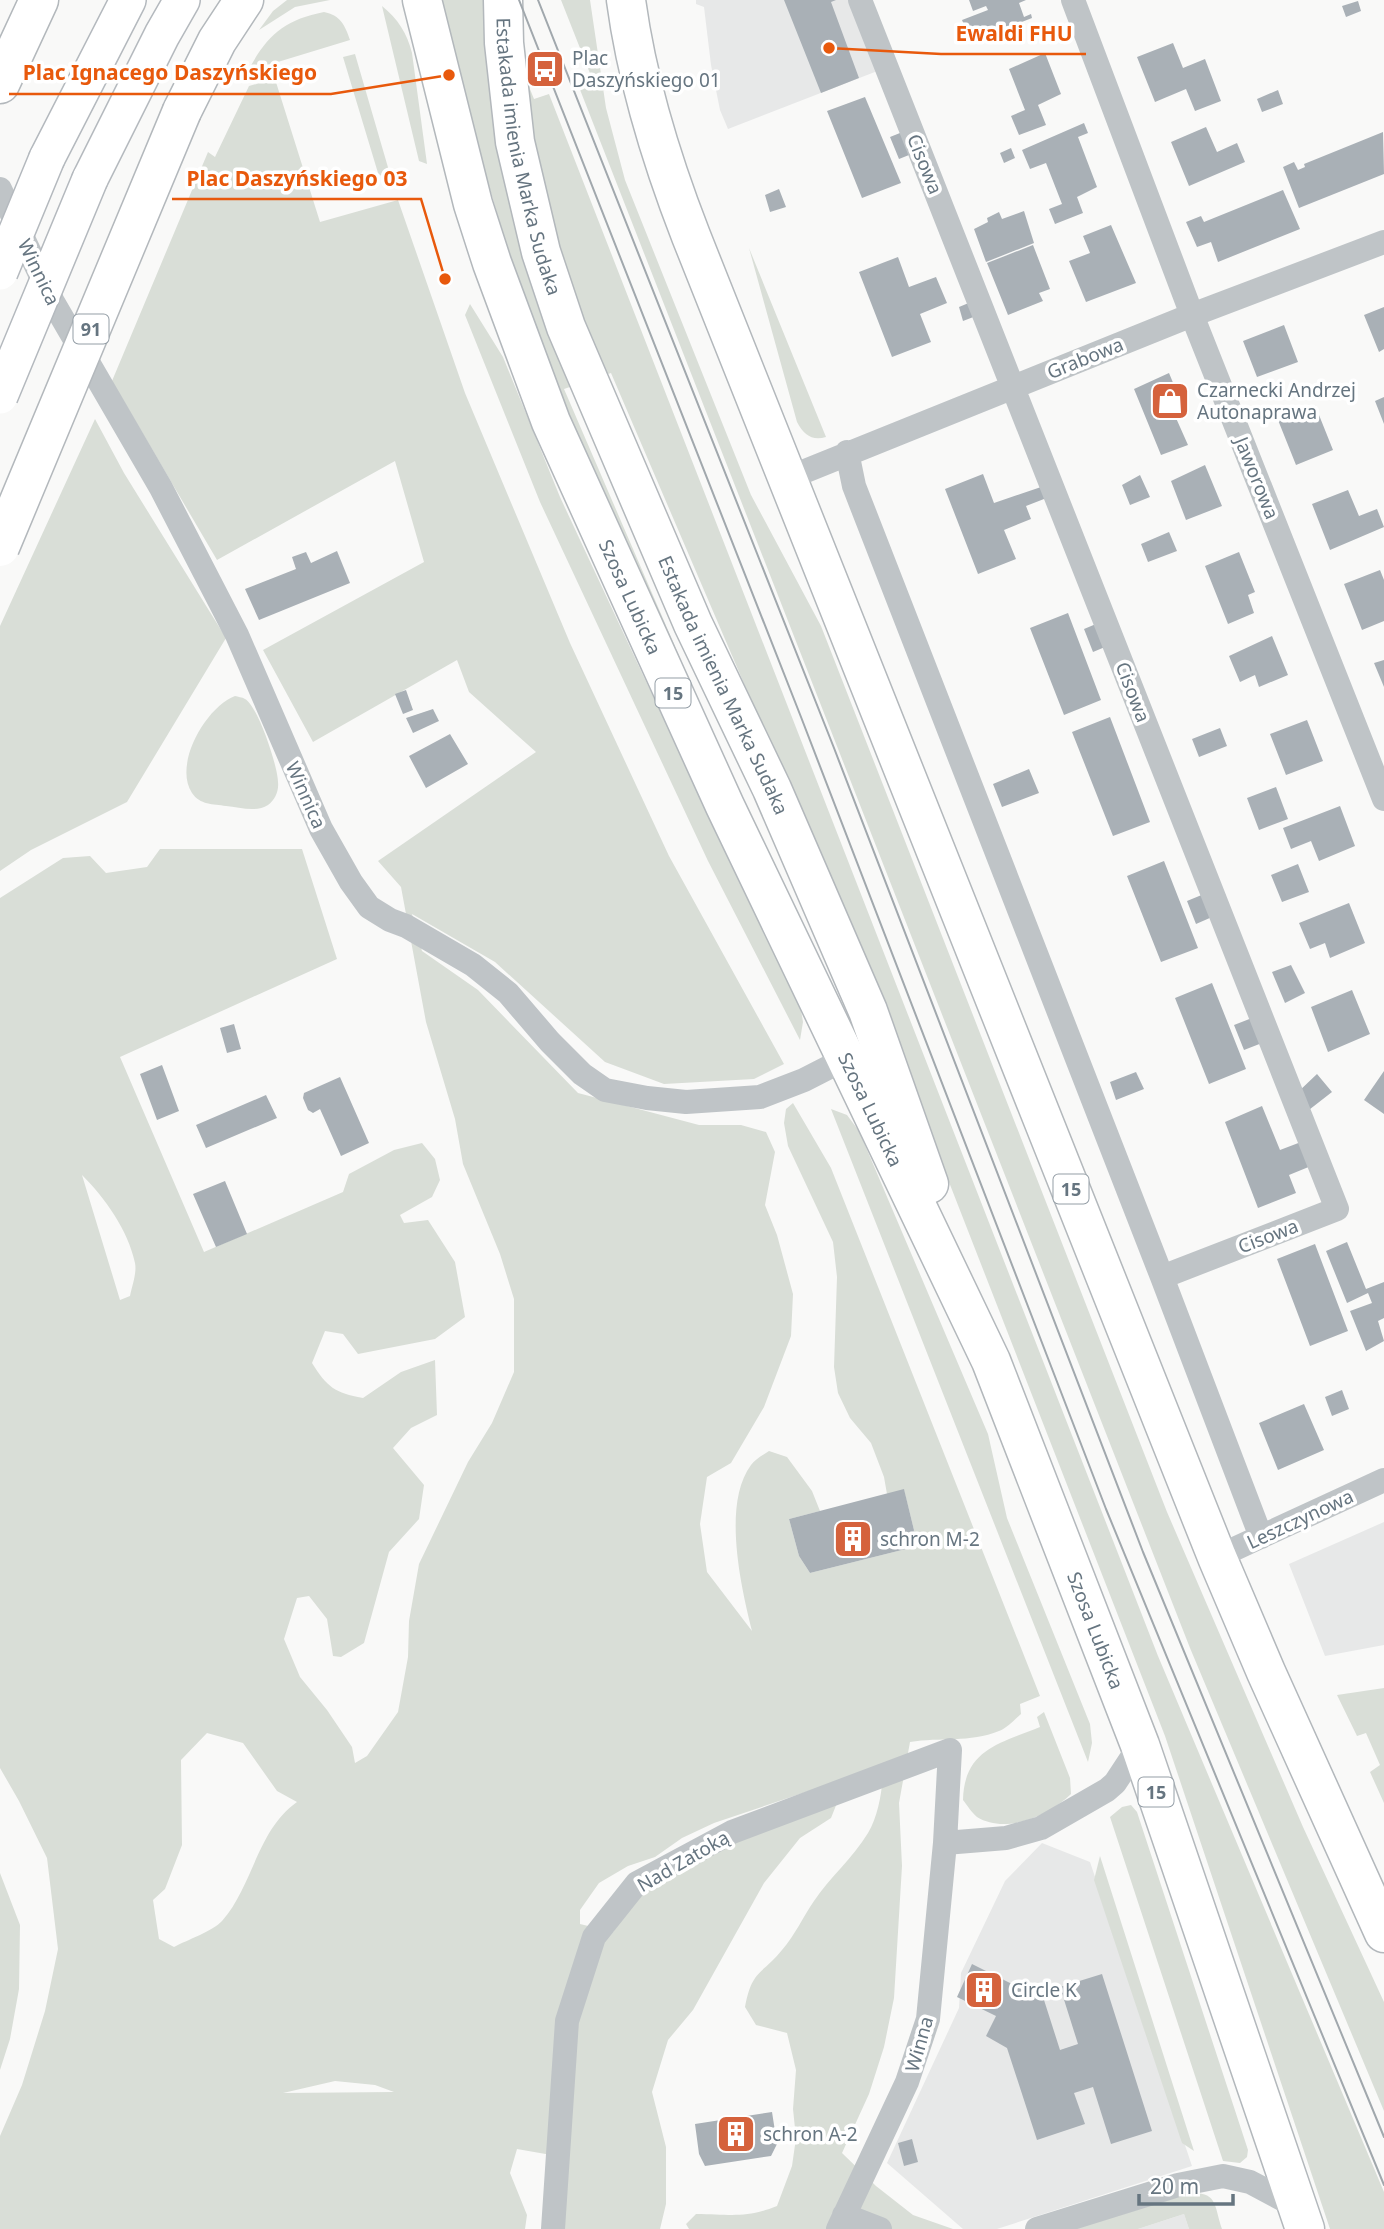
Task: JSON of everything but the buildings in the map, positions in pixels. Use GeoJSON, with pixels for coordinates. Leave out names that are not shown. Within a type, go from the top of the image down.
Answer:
{"type":"FeatureCollection","features":[{"type":"Feature","properties":{"kind":"main road"},"geometry":{"type":"LineString","coordinates":[[0,84],[39,0]]}},
{"type":"Feature","properties":{"kind":"main road","name":"91"},"geometry":{"type":"LineString","coordinates":[[0,547],[181,111],[217,41],[244,0]]}},
{"type":"Feature","properties":{"kind":"main road","name":"Estakada imienia Marka Sudaka"},"geometry":{"type":"LineString","coordinates":[[503,0],[509,100],[523,180],[541,252],[559,305],[620,457],[694,624],[772,789],[868,1011],[990,1361]]}},
{"type":"Feature","properties":{"kind":"main road","name":"15"},"geometry":{"type":"LineString","coordinates":[[626,0],[638,67],[662,159],[1217,1557],[1384,1933]]}},
{"type":"Feature","properties":{"kind":"main road","name":"Szosa Lubicka"},"geometry":{"type":"LineString","coordinates":[[420,1],[473,204],[551,422],[643,628],[990,1361],[1140,1745],[1301,2218]]}},
{"type":"Feature","properties":{"kind":"street"},"geometry":{"type":"LineString","coordinates":[[0,272],[47,158],[128,0]]}},
{"type":"Feature","properties":{"kind":"street"},"geometry":{"type":"LineString","coordinates":[[0,396],[90,179],[182,0]]}},
{"type":"Feature","properties":{"kind":"street","name":"Cisowa"},"geometry":{"type":"LineString","coordinates":[[860,0],[1336,1209],[1162,1277]]}},
{"type":"Feature","properties":{"kind":"street","name":"Jaworowa"},"geometry":{"type":"LineString","coordinates":[[1073,0],[1192,315],[1384,799]]}},
{"type":"Feature","properties":{"kind":"street","name":"Winnica"},"geometry":{"type":"LineString","coordinates":[[0,189],[53,302],[162,488],[230,623],[321,829],[351,882],[369,907],[473,965],[508,993],[582,1074],[605,1090],[686,1102],[761,1097],[804,1080],[845,1059]]}},
{"type":"Feature","properties":{"kind":"street","name":"Grabowa"},"geometry":{"type":"LineString","coordinates":[[788,478],[1192,315],[1384,242]]}},
{"type":"Feature","properties":{"kind":"street"},"geometry":{"type":"LineString","coordinates":[[847,452],[854,486],[1261,1537]]}},
{"type":"Feature","properties":{"kind":"street","name":"Leszczynowa"},"geometry":{"type":"LineString","coordinates":[[1217,1557],[1384,1480]]}},
{"type":"Feature","properties":{"kind":"street"},"geometry":{"type":"LineString","coordinates":[[945,1843],[1006,1838],[1041,1828],[1061,1818],[1115,1783],[1140,1745]]}},
{"type":"Feature","properties":{"kind":"street","name":"Winna"},"geometry":{"type":"LineString","coordinates":[[841,2222],[908,2082],[924,2038],[932,1992],[950,1749]]}},
{"type":"Feature","properties":{"kind":"street","name":"Nad Zatoką"},"geometry":{"type":"LineString","coordinates":[[553,2229],[567,2021],[594,1937],[637,1883],[732,1832],[950,1749]]}},
{"type":"Feature","properties":{"kind":"street"},"geometry":{"type":"LineString","coordinates":[[1037,2229],[1178,2185],[1223,2176],[1250,2182],[1301,2218]]}},
{"type":"Feature","properties":{"kind":"street"},"geometry":{"type":"LineString","coordinates":[[841,2222],[880,2229]]}},
{"type":"Feature","properties":{"kind":"shaded area"},"geometry":{"type":"Polygon","coordinates":[[[287,0],[330,0],[295,7],[259,30],[273,11],[287,0]]]}},
{"type":"Feature","properties":{"kind":"shaded area"},"geometry":{"type":"Polygon","coordinates":[[[442,0],[494,0],[534,99],[549,94],[1158,1656],[1384,2192],[1384,2229],[1330,2229],[1165,1736],[862,959],[611,373],[564,389],[699,702],[550,374],[508,251],[476,141],[442,0]]]}},
{"type":"Feature","properties":{"kind":"shaded area"},"geometry":{"type":"Polygon","coordinates":[[[561,0],[590,0],[606,108],[625,180],[751,495],[821,626],[1167,1512],[1303,1827],[1384,2002],[1384,2111],[1190,1648],[577,82],[591,76],[561,0]]]}},
{"type":"Feature","properties":{"kind":"shaded area"},"geometry":{"type":"Polygon","coordinates":[[[696,0],[852,0],[880,70],[728,129],[720,110],[711,65],[704,7],[696,4],[696,0]]]}},
{"type":"Feature","properties":{"kind":"shaded area"},"geometry":{"type":"Polygon","coordinates":[[[382,6],[401,27],[412,53],[427,164],[419,161],[382,6]]]}},
{"type":"Feature","properties":{"kind":"shaded area"},"geometry":{"type":"Polygon","coordinates":[[[324,12],[341,22],[350,40],[248,71],[262,48],[278,31],[310,15],[324,12]]]}},
{"type":"Feature","properties":{"kind":"shaded area"},"geometry":{"type":"Polygon","coordinates":[[[355,54],[394,188],[378,173],[343,57],[355,54]]]}},
{"type":"Feature","properties":{"kind":"shaded area"},"geometry":{"type":"Polygon","coordinates":[[[275,79],[320,222],[398,200],[465,393],[570,643],[669,856],[784,1064],[754,1079],[664,1084],[605,1062],[495,962],[412,914],[422,951],[478,990],[578,1093],[699,1125],[741,1125],[766,1132],[775,1152],[765,1205],[777,1235],[793,1294],[791,1336],[764,1407],[731,1463],[707,1477],[700,1524],[707,1572],[752,1631],[736,1546],[737,1501],[742,1482],[751,1465],[769,1451],[787,1457],[812,1491],[820,1511],[789,1519],[799,1556],[810,1573],[910,1548],[914,1530],[904,1490],[887,1494],[884,1477],[871,1443],[850,1418],[838,1393],[834,1367],[837,1277],[833,1242],[788,1146],[784,1123],[786,1109],[793,1103],[831,1168],[1040,1696],[1020,1704],[1021,1714],[1008,1726],[988,1735],[910,1742],[899,1803],[902,1866],[894,1998],[884,2047],[869,2094],[842,2153],[876,2186],[913,2215],[953,2229],[689,2229],[686,2224],[696,2214],[746,2214],[777,2206],[792,2166],[796,2138],[793,2109],[796,2070],[787,2033],[756,2025],[745,2007],[755,1979],[787,1944],[820,1892],[868,1833],[880,1801],[883,1766],[714,1823],[682,1838],[655,1857],[628,1866],[599,1883],[580,1910],[580,1924],[613,1932],[650,1887],[729,1845],[837,1803],[831,1818],[800,1838],[764,1883],[693,2010],[668,2040],[652,2092],[666,2147],[666,2204],[660,2229],[565,2229],[557,2156],[517,2149],[510,2173],[527,2215],[525,2229],[0,2229],[0,2136],[22,2085],[45,2011],[58,1949],[47,1858],[0,1768],[0,898],[63,858],[90,856],[106,873],[147,867],[160,849],[302,849],[337,959],[120,1057],[204,1252],[343,1192],[349,1174],[394,1150],[422,1143],[435,1159],[440,1180],[432,1197],[400,1215],[404,1223],[428,1220],[455,1262],[465,1317],[435,1339],[358,1354],[343,1334],[325,1331],[312,1363],[333,1388],[363,1398],[401,1372],[435,1360],[437,1415],[411,1428],[393,1448],[424,1485],[419,1519],[389,1552],[364,1643],[341,1657],[333,1656],[327,1619],[309,1596],[297,1598],[284,1639],[300,1677],[352,1747],[355,1763],[367,1756],[398,1712],[408,1657],[409,1621],[419,1564],[468,1462],[492,1423],[514,1372],[514,1299],[500,1254],[463,1164],[455,1119],[426,1022],[401,887],[378,861],[536,752],[469,692],[457,660],[313,742],[263,650],[424,562],[395,461],[217,560],[112,381],[208,152],[215,157],[249,86],[275,79]],[[82,1175],[120,1300],[130,1296],[133,1284],[135,1267],[132,1251],[114,1215],[82,1175]],[[207,1733],[181,1760],[182,1845],[165,1889],[153,1900],[159,1939],[174,1947],[222,1921],[241,1892],[273,1827],[297,1802],[277,1791],[243,1743],[207,1733]],[[335,2081],[283,2093],[394,2092],[375,2085],[335,2081]]]}},
{"type":"Feature","properties":{"kind":"shaded area"},"geometry":{"type":"Polygon","coordinates":[[[749,248],[826,437],[809,436],[797,422],[749,248]]]}},
{"type":"Feature","properties":{"kind":"shaded area"},"geometry":{"type":"Polygon","coordinates":[[[470,304],[503,357],[560,497],[800,1004],[803,1022],[800,1040],[708,861],[540,502],[465,315],[470,304]]]}},
{"type":"Feature","properties":{"kind":"shaded area"},"geometry":{"type":"Polygon","coordinates":[[[95,419],[124,473],[226,638],[127,802],[31,850],[0,871],[0,626],[95,419]]]}},
{"type":"Feature","properties":{"kind":"shaded area"},"geometry":{"type":"Polygon","coordinates":[[[235,696],[245,699],[256,713],[277,774],[278,789],[275,798],[258,809],[203,802],[195,797],[187,781],[187,767],[195,738],[213,712],[235,696]]]}},
{"type":"Feature","properties":{"kind":"shaded area"},"geometry":{"type":"Polygon","coordinates":[[[831,1109],[847,1115],[859,1131],[988,1434],[1007,1518],[1090,1724],[1092,1743],[1088,1762],[831,1109]]]}},
{"type":"Feature","properties":{"kind":"shaded area"},"geometry":{"type":"Polygon","coordinates":[[[1384,1522],[1384,1645],[1325,1656],[1289,1564],[1384,1522]]]}},
{"type":"Feature","properties":{"kind":"shaded area"},"geometry":{"type":"Polygon","coordinates":[[[1384,1688],[1384,1803],[1370,1772],[1380,1765],[1366,1733],[1357,1736],[1337,1695],[1384,1688]]]}},
{"type":"Feature","properties":{"kind":"shaded area"},"geometry":{"type":"Polygon","coordinates":[[[1044,1712],[1070,1778],[1071,1794],[1052,1809],[1027,1820],[1001,1824],[977,1817],[963,1800],[970,1769],[987,1750],[1040,1727],[1037,1717],[1044,1712]]]}},
{"type":"Feature","properties":{"kind":"shaded area"},"geometry":{"type":"Polygon","coordinates":[[[1131,1805],[1137,1812],[1248,2150],[1247,2157],[1240,2163],[1223,2161],[1110,1817],[1122,1807],[1131,1805]]]}},
{"type":"Feature","properties":{"kind":"shaded area"},"geometry":{"type":"Polygon","coordinates":[[[1042,1843],[1090,1862],[1192,2166],[997,2229],[963,2229],[887,2163],[959,2008],[961,1973],[1005,1881],[1042,1843]]]}},
{"type":"Feature","properties":{"kind":"shaded area"},"geometry":{"type":"Polygon","coordinates":[[[1100,1856],[1194,2151],[1182,2143],[1094,1880],[1100,1856]]]}},
{"type":"Feature","properties":{"kind":"shaded area"},"geometry":{"type":"Polygon","coordinates":[[[0,1873],[20,1925],[19,1989],[10,2039],[0,2070],[0,1873]]]}},
{"type":"Feature","properties":{"kind":"shaded area"},"geometry":{"type":"Polygon","coordinates":[[[1191,2193],[1200,2193],[1211,2198],[1222,2229],[1189,2229],[1184,2214],[1138,2229],[1074,2229],[1191,2193]]]}},
{"type":"Feature","properties":{"kind":"shaded area"},"geometry":{"type":"Polygon","coordinates":[[[1184,2214],[1189,2229],[1138,2229],[1184,2214]]]}},
{"type":"Feature","properties":{"kind":"tram line"},"geometry":{"type":"LineString","coordinates":[[519,0],[801,717],[1106,1509],[1384,2185]]}},
{"type":"Feature","properties":{"kind":"tram line"},"geometry":{"type":"LineString","coordinates":[[538,0],[834,748],[1143,1552],[1384,2137]]}},
{"type":"Feature","properties":{"kind":"place","name":"Ewaldi FHU"},"geometry":{"type":"Point","coordinates":[829,48]}},
{"type":"Feature","properties":{"kind":"place","name":"Plac Daszyńskiego 01"},"geometry":{"type":"Point","coordinates":[545,69]}},
{"type":"Feature","properties":{"kind":"place","name":"Plac Ignacego Daszyńskiego"},"geometry":{"type":"Point","coordinates":[449,75]}},
{"type":"Feature","properties":{"kind":"place","name":"Plac Daszyńskiego 03"},"geometry":{"type":"Point","coordinates":[445,279]}},
{"type":"Feature","properties":{"kind":"place","name":"Czarnecki Andrzej Autonaprawa"},"geometry":{"type":"Point","coordinates":[1170,401]}},
{"type":"Feature","properties":{"kind":"place","name":"schron M-2"},"geometry":{"type":"Point","coordinates":[853,1539]}},
{"type":"Feature","properties":{"kind":"place","name":"Circle K"},"geometry":{"type":"Point","coordinates":[984,1990]}},
{"type":"Feature","properties":{"kind":"place","name":"schron A-2"},"geometry":{"type":"Point","coordinates":[736,2134]}}]}
